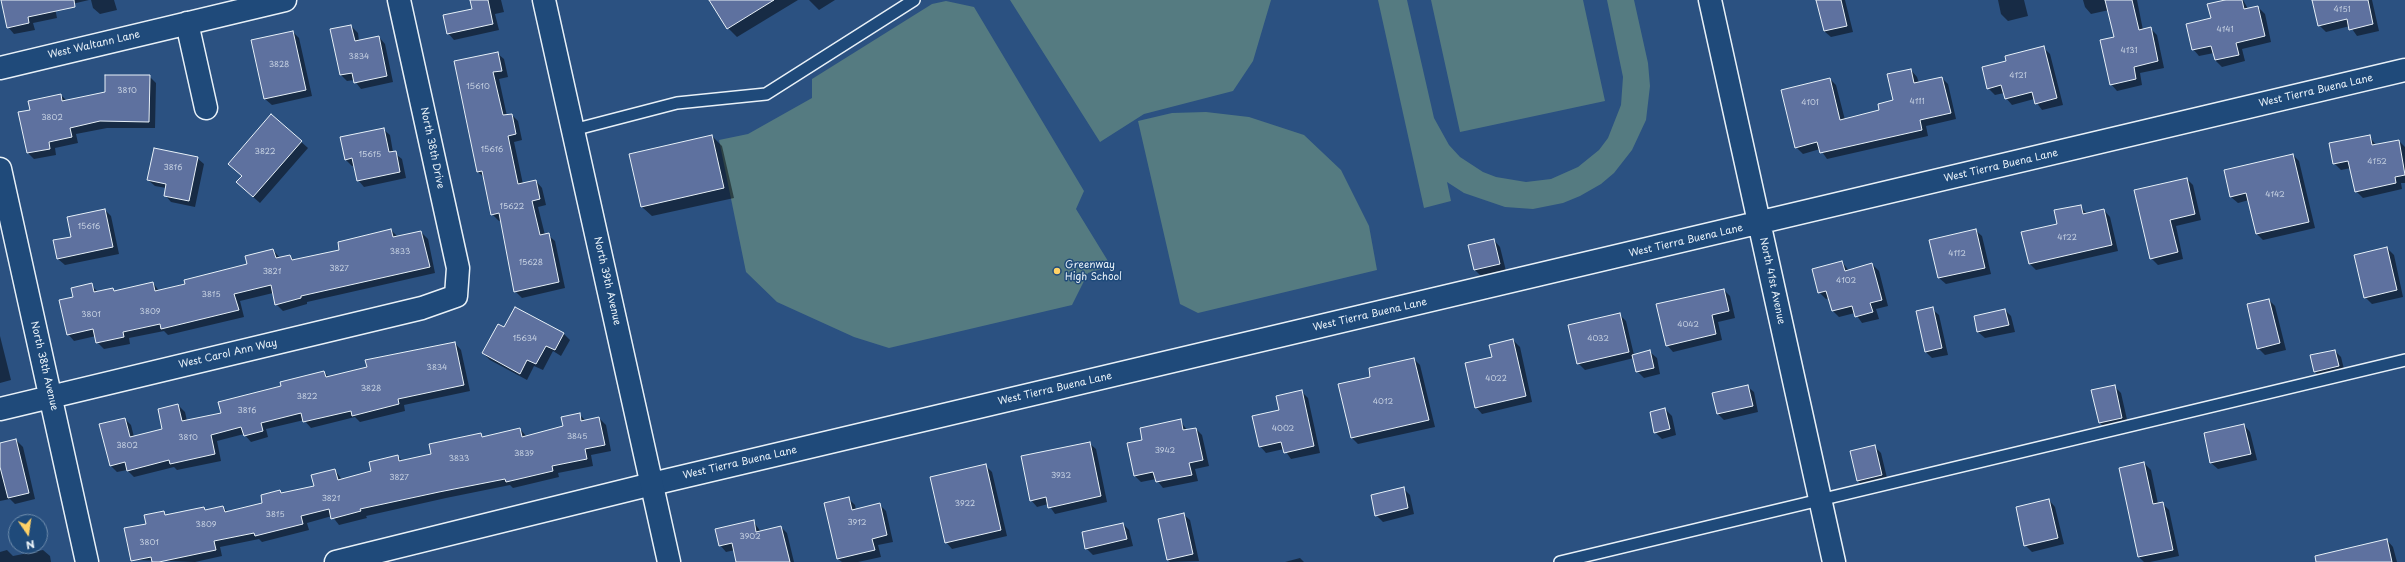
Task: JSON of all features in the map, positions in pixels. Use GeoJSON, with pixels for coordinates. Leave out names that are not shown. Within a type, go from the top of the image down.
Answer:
{"type":"FeatureCollection","features":[{"type":"Feature","properties":{"kind":"street","name":"West Waltann Lane"},"geometry":{"type":"LineString","coordinates":[[0,68],[285,0]]}},
{"type":"Feature","properties":{"kind":"street","name":"North 38th Drive"},"geometry":{"type":"LineString","coordinates":[[399,0],[458,268],[456,296]]}},
{"type":"Feature","properties":{"kind":"street","name":"North 39th Avenue"},"geometry":{"type":"LineString","coordinates":[[544,0],[669,562]]}},
{"type":"Feature","properties":{"kind":"street","name":"North 41st Avenue"},"geometry":{"type":"LineString","coordinates":[[1710,0],[1834,562]]}},
{"type":"Feature","properties":{"kind":"street"},"geometry":{"type":"LineString","coordinates":[[187,23],[206,108]]}},
{"type":"Feature","properties":{"kind":"street","name":"West Tierra Buena Lane"},"geometry":{"type":"LineString","coordinates":[[336,562],[652,484],[1759,224],[2405,70]]}},
{"type":"Feature","properties":{"kind":"street","name":"North 38th Avenue"},"geometry":{"type":"LineString","coordinates":[[1,175],[87,562]]}},
{"type":"Feature","properties":{"kind":"street","name":"West Carol Ann Way"},"geometry":{"type":"LineString","coordinates":[[0,409],[422,308],[456,296]]}},
{"type":"Feature","properties":{"kind":"lane"},"geometry":{"type":"LineString","coordinates":[[573,130],[678,103],[766,94],[914,0]]}},
{"type":"Feature","properties":{"kind":"lane"},"geometry":{"type":"LineString","coordinates":[[1560,562],[2405,360]]}},
{"type":"Feature","properties":{"kind":"green space"},"geometry":{"type":"Polygon","coordinates":[[[1010,0],[1271,0],[1253,61],[1233,91],[1144,114],[1100,142],[1010,0]]]}},
{"type":"Feature","properties":{"kind":"green space"},"geometry":{"type":"Polygon","coordinates":[[[1378,0],[1407,0],[1434,118],[1449,145],[1460,157],[1483,172],[1496,177],[1526,182],[1551,179],[1578,167],[1599,150],[1608,138],[1621,105],[1623,77],[1607,0],[1634,0],[1648,63],[1650,86],[1646,120],[1632,150],[1614,173],[1601,184],[1580,196],[1563,203],[1533,209],[1505,207],[1464,193],[1447,182],[1451,201],[1424,208],[1378,0]]]}},
{"type":"Feature","properties":{"kind":"green space"},"geometry":{"type":"Polygon","coordinates":[[[1431,0],[1583,0],[1605,101],[1460,132],[1431,0]]]}},
{"type":"Feature","properties":{"kind":"green space"},"geometry":{"type":"Polygon","coordinates":[[[946,1],[974,7],[1084,191],[1076,209],[1111,266],[1088,273],[1072,305],[889,348],[854,337],[777,302],[746,272],[719,140],[748,134],[812,98],[812,79],[932,4],[946,1]]]}},
{"type":"Feature","properties":{"kind":"green space"},"geometry":{"type":"Polygon","coordinates":[[[1206,112],[1249,117],[1304,135],[1341,170],[1369,226],[1377,270],[1198,313],[1180,304],[1138,121],[1172,113],[1206,112]]]}},
{"type":"Feature","properties":{"kind":"building"},"geometry":{"type":"Polygon","coordinates":[[[1,0],[74,0],[75,7],[28,17],[29,23],[7,28],[1,0]]]}},
{"type":"Feature","properties":{"kind":"building"},"geometry":{"type":"Polygon","coordinates":[[[470,0],[488,0],[493,24],[447,34],[443,15],[472,9],[470,0]]]}},
{"type":"Feature","properties":{"kind":"building"},"geometry":{"type":"Polygon","coordinates":[[[709,0],[774,0],[727,29],[709,0]]]}},
{"type":"Feature","properties":{"kind":"building"},"geometry":{"type":"Polygon","coordinates":[[[1816,0],[1841,0],[1847,26],[1824,31],[1816,0]]]}},
{"type":"Feature","properties":{"kind":"building"},"geometry":{"type":"Polygon","coordinates":[[[2105,0],[2132,0],[2139,30],[2151,27],[2158,61],[2134,67],[2136,79],[2110,85],[2100,40],[2114,37],[2105,0]]]}},
{"type":"Feature","properties":{"kind":"building"},"geometry":{"type":"Polygon","coordinates":[[[2225,0],[2242,0],[2244,9],[2258,6],[2265,36],[2236,43],[2239,55],[2215,60],[2211,46],[2192,50],[2186,24],[2211,18],[2207,4],[2225,0]]]}},
{"type":"Feature","properties":{"kind":"building"},"geometry":{"type":"Polygon","coordinates":[[[2312,0],[2368,0],[2373,24],[2349,30],[2347,19],[2318,26],[2312,0]]]}},
{"type":"Feature","properties":{"kind":"building"},"geometry":{"type":"Polygon","coordinates":[[[351,25],[355,41],[379,36],[387,76],[354,83],[352,73],[340,75],[330,29],[351,25]]]}},
{"type":"Feature","properties":{"kind":"building"},"geometry":{"type":"Polygon","coordinates":[[[293,31],[306,90],[264,99],[251,40],[293,31]]]}},
{"type":"Feature","properties":{"kind":"building"},"geometry":{"type":"Polygon","coordinates":[[[2044,46],[2057,98],[2035,104],[2032,92],[2005,99],[2001,85],[1987,89],[1982,67],[2006,61],[2005,56],[2044,46]]]}},
{"type":"Feature","properties":{"kind":"building"},"geometry":{"type":"Polygon","coordinates":[[[498,52],[502,71],[493,72],[503,115],[512,114],[516,134],[508,136],[518,184],[536,180],[540,199],[532,201],[540,235],[549,233],[559,282],[514,292],[499,213],[491,215],[482,171],[477,172],[454,61],[498,52]]]}},
{"type":"Feature","properties":{"kind":"building"},"geometry":{"type":"Polygon","coordinates":[[[1911,69],[1914,83],[1942,77],[1951,113],[1920,120],[1922,130],[1820,153],[1817,142],[1795,148],[1781,90],[1830,78],[1840,120],[1879,110],[1878,104],[1893,100],[1887,74],[1911,69]]]}},
{"type":"Feature","properties":{"kind":"building"},"geometry":{"type":"Polygon","coordinates":[[[105,75],[150,75],[149,122],[100,121],[70,128],[72,137],[49,142],[50,149],[27,153],[18,112],[30,110],[28,101],[61,94],[62,101],[105,92],[105,75]]]}},
{"type":"Feature","properties":{"kind":"building"},"geometry":{"type":"Polygon","coordinates":[[[271,114],[302,141],[253,197],[236,182],[242,176],[228,164],[271,114]]]}},
{"type":"Feature","properties":{"kind":"building"},"geometry":{"type":"Polygon","coordinates":[[[384,128],[389,152],[396,151],[400,172],[357,181],[352,158],[345,160],[340,137],[384,128]]]}},
{"type":"Feature","properties":{"kind":"building"},"geometry":{"type":"Polygon","coordinates":[[[712,135],[724,188],[641,207],[629,154],[712,135]]]}},
{"type":"Feature","properties":{"kind":"building"},"geometry":{"type":"Polygon","coordinates":[[[2370,135],[2372,145],[2399,140],[2405,175],[2395,177],[2396,183],[2355,192],[2348,161],[2333,164],[2329,143],[2370,135]]]}},
{"type":"Feature","properties":{"kind":"building"},"geometry":{"type":"Polygon","coordinates":[[[154,148],[198,157],[189,201],[164,196],[166,184],[147,180],[154,148]]]}},
{"type":"Feature","properties":{"kind":"building"},"geometry":{"type":"Polygon","coordinates":[[[2293,154],[2309,222],[2256,234],[2246,193],[2230,197],[2224,170],[2293,154]]]}},
{"type":"Feature","properties":{"kind":"building"},"geometry":{"type":"Polygon","coordinates":[[[2187,178],[2195,214],[2170,220],[2178,252],[2150,259],[2134,190],[2187,178]]]}},
{"type":"Feature","properties":{"kind":"building"},"geometry":{"type":"Polygon","coordinates":[[[2081,205],[2083,214],[2104,209],[2112,245],[2029,264],[2021,232],[2057,224],[2054,210],[2081,205]]]}},
{"type":"Feature","properties":{"kind":"building"},"geometry":{"type":"Polygon","coordinates":[[[105,209],[113,247],[57,259],[53,240],[71,237],[67,217],[105,209]]]}},
{"type":"Feature","properties":{"kind":"building"},"geometry":{"type":"Polygon","coordinates":[[[391,229],[393,237],[421,231],[430,267],[301,296],[301,298],[275,305],[271,285],[234,294],[239,310],[161,329],[160,324],[123,332],[124,337],[96,343],[93,329],[67,335],[59,300],[73,297],[71,288],[92,283],[94,292],[113,288],[114,291],[153,282],[155,291],[185,284],[184,280],[247,264],[245,256],[273,249],[276,258],[290,255],[292,260],[339,250],[338,242],[391,229]]]}},
{"type":"Feature","properties":{"kind":"building"},"geometry":{"type":"Polygon","coordinates":[[[1976,229],[1985,268],[1938,278],[1929,240],[1976,229]]]}},
{"type":"Feature","properties":{"kind":"building"},"geometry":{"type":"Polygon","coordinates":[[[1494,239],[1500,264],[1474,270],[1468,245],[1494,239]]]}},
{"type":"Feature","properties":{"kind":"building"},"geometry":{"type":"Polygon","coordinates":[[[2387,247],[2397,290],[2364,298],[2354,255],[2387,247]]]}},
{"type":"Feature","properties":{"kind":"building"},"geometry":{"type":"Polygon","coordinates":[[[1842,261],[1845,271],[1872,263],[1882,300],[1870,303],[1873,312],[1855,317],[1852,306],[1832,311],[1826,291],[1818,293],[1812,269],[1842,261]]]}},
{"type":"Feature","properties":{"kind":"building"},"geometry":{"type":"Polygon","coordinates":[[[1724,289],[1729,311],[1712,315],[1716,334],[1666,346],[1656,304],[1724,289]]]}},
{"type":"Feature","properties":{"kind":"building"},"geometry":{"type":"Polygon","coordinates":[[[2269,299],[2280,343],[2257,349],[2247,304],[2269,299]]]}},
{"type":"Feature","properties":{"kind":"building"},"geometry":{"type":"Polygon","coordinates":[[[515,307],[564,333],[555,350],[546,346],[536,364],[527,360],[520,374],[482,353],[498,324],[504,327],[515,307]]]}},
{"type":"Feature","properties":{"kind":"building"},"geometry":{"type":"Polygon","coordinates":[[[1933,307],[1942,348],[1925,352],[1916,311],[1933,307]]]}},
{"type":"Feature","properties":{"kind":"building"},"geometry":{"type":"Polygon","coordinates":[[[2005,309],[2009,325],[1977,332],[1974,316],[2005,309]]]}},
{"type":"Feature","properties":{"kind":"building"},"geometry":{"type":"Polygon","coordinates":[[[1620,313],[1629,352],[1577,364],[1568,325],[1620,313]]]}},
{"type":"Feature","properties":{"kind":"building"},"geometry":{"type":"Polygon","coordinates":[[[1513,339],[1526,396],[1475,408],[1465,363],[1492,357],[1489,345],[1513,339]]]}},
{"type":"Feature","properties":{"kind":"building"},"geometry":{"type":"Polygon","coordinates":[[[455,342],[464,385],[398,399],[399,404],[352,416],[351,411],[303,422],[301,413],[261,423],[263,431],[244,436],[241,427],[211,435],[215,454],[170,464],[169,460],[127,471],[125,462],[110,466],[99,424],[125,418],[130,437],[162,429],[158,409],[178,404],[182,421],[221,413],[218,402],[281,386],[280,382],[324,371],[326,377],[367,367],[365,360],[455,342]]]}},
{"type":"Feature","properties":{"kind":"building"},"geometry":{"type":"Polygon","coordinates":[[[1650,350],[1654,368],[1636,372],[1632,355],[1650,350]]]}},
{"type":"Feature","properties":{"kind":"building"},"geometry":{"type":"Polygon","coordinates":[[[2335,350],[2339,366],[2314,372],[2310,355],[2335,350]]]}},
{"type":"Feature","properties":{"kind":"building"},"geometry":{"type":"Polygon","coordinates":[[[1414,358],[1429,420],[1351,438],[1338,384],[1370,377],[1369,368],[1414,358]]]}},
{"type":"Feature","properties":{"kind":"building"},"geometry":{"type":"Polygon","coordinates":[[[1748,385],[1753,406],[1717,414],[1712,393],[1748,385]]]}},
{"type":"Feature","properties":{"kind":"building"},"geometry":{"type":"Polygon","coordinates":[[[2115,385],[2122,418],[2099,423],[2091,390],[2115,385]]]}},
{"type":"Feature","properties":{"kind":"building"},"geometry":{"type":"Polygon","coordinates":[[[1302,390],[1314,446],[1284,453],[1281,442],[1259,447],[1252,416],[1279,410],[1276,396],[1302,390]]]}},
{"type":"Feature","properties":{"kind":"building"},"geometry":{"type":"Polygon","coordinates":[[[1665,408],[1670,429],[1654,433],[1650,412],[1665,408]]]}},
{"type":"Feature","properties":{"kind":"building"},"geometry":{"type":"Polygon","coordinates":[[[580,413],[581,421],[599,417],[605,445],[585,449],[587,459],[552,466],[553,471],[506,482],[505,479],[360,509],[361,511],[331,519],[329,509],[301,516],[303,524],[255,536],[254,533],[214,541],[216,550],[159,562],[152,562],[151,557],[131,561],[124,528],[146,524],[144,515],[164,511],[165,515],[204,507],[205,510],[223,506],[225,512],[262,503],[261,495],[280,490],[281,493],[314,486],[311,475],[335,469],[338,480],[371,471],[369,462],[398,455],[399,461],[431,454],[429,444],[481,433],[482,437],[520,428],[522,437],[563,426],[561,417],[580,413]]]}},
{"type":"Feature","properties":{"kind":"building"},"geometry":{"type":"Polygon","coordinates":[[[1181,419],[1183,430],[1196,428],[1203,460],[1189,463],[1192,475],[1156,482],[1153,472],[1134,476],[1127,443],[1142,440],[1140,428],[1181,419]]]}},
{"type":"Feature","properties":{"kind":"building"},"geometry":{"type":"Polygon","coordinates":[[[2244,424],[2251,454],[2210,463],[2204,433],[2244,424]]]}},
{"type":"Feature","properties":{"kind":"building"},"geometry":{"type":"Polygon","coordinates":[[[16,439],[29,493],[8,498],[0,467],[0,443],[16,439]]]}},
{"type":"Feature","properties":{"kind":"building"},"geometry":{"type":"Polygon","coordinates":[[[1090,442],[1101,496],[1048,508],[1046,497],[1030,501],[1021,456],[1090,442]]]}},
{"type":"Feature","properties":{"kind":"building"},"geometry":{"type":"Polygon","coordinates":[[[1875,445],[1882,475],[1857,481],[1850,451],[1875,445]]]}},
{"type":"Feature","properties":{"kind":"building"},"geometry":{"type":"Polygon","coordinates":[[[2144,462],[2153,504],[2163,502],[2173,550],[2138,557],[2119,468],[2144,462]]]}},
{"type":"Feature","properties":{"kind":"building"},"geometry":{"type":"Polygon","coordinates":[[[986,464],[1001,530],[945,543],[930,477],[986,464]]]}},
{"type":"Feature","properties":{"kind":"building"},"geometry":{"type":"Polygon","coordinates":[[[1404,487],[1408,508],[1375,516],[1371,495],[1404,487]]]}},
{"type":"Feature","properties":{"kind":"building"},"geometry":{"type":"Polygon","coordinates":[[[849,497],[852,510],[880,503],[887,535],[872,539],[875,550],[837,559],[824,503],[849,497]]]}},
{"type":"Feature","properties":{"kind":"building"},"geometry":{"type":"Polygon","coordinates":[[[2049,499],[2058,538],[2024,546],[2016,507],[2049,499]]]}},
{"type":"Feature","properties":{"kind":"building"},"geometry":{"type":"Polygon","coordinates":[[[1184,513],[1193,554],[1167,560],[1158,519],[1184,513]]]}},
{"type":"Feature","properties":{"kind":"building"},"geometry":{"type":"Polygon","coordinates":[[[754,520],[756,532],[781,526],[790,562],[736,562],[732,543],[719,546],[715,529],[754,520]]]}},
{"type":"Feature","properties":{"kind":"building"},"geometry":{"type":"Polygon","coordinates":[[[1123,523],[1127,539],[1085,549],[1082,532],[1123,523]]]}},
{"type":"Feature","properties":{"kind":"building"},"geometry":{"type":"Polygon","coordinates":[[[2387,539],[2392,562],[2316,562],[2315,556],[2387,539]]]}},
{"type":"Feature","properties":{"kind":"place","name":"Greenway High School"},"geometry":{"type":"Point","coordinates":[1057,271]}}]}
